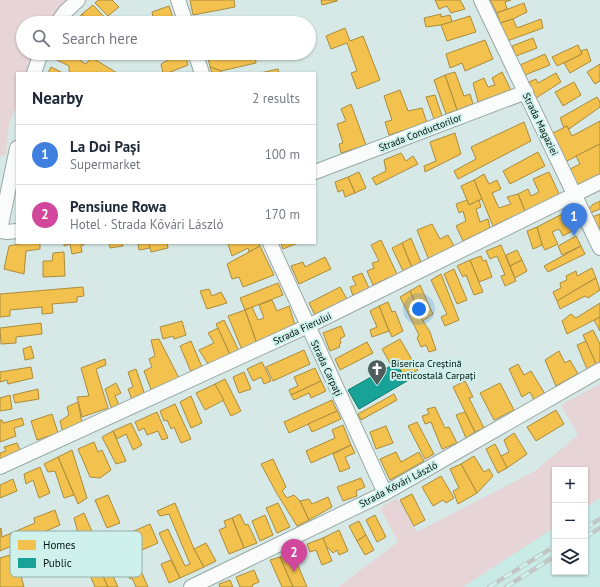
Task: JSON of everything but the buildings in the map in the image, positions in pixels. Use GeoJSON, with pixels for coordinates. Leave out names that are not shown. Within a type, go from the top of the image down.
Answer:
{"type":"FeatureCollection","features":[{"type":"Feature","properties":{"kind":"street"},"geometry":{"type":"LineString","coordinates":[[62,16],[78,0]]}},
{"type":"Feature","properties":{"kind":"street"},"geometry":{"type":"LineString","coordinates":[[178,0],[184,16]]}},
{"type":"Feature","properties":{"kind":"street","name":"Strada Magaziei"},"geometry":{"type":"LineString","coordinates":[[481,0],[600,248]]}},
{"type":"Feature","properties":{"kind":"street"},"geometry":{"type":"LineString","coordinates":[[34,72],[39,60]]}},
{"type":"Feature","properties":{"kind":"street"},"geometry":{"type":"LineString","coordinates":[[197,60],[202,72]]}},
{"type":"Feature","properties":{"kind":"street","name":"Strada Conductorilor"},"geometry":{"type":"LineString","coordinates":[[316,172],[526,92]]}},
{"type":"Feature","properties":{"kind":"street"},"geometry":{"type":"LineString","coordinates":[[16,153],[0,231],[16,231]]}},
{"type":"Feature","properties":{"kind":"street","name":"Strada Fierului"},"geometry":{"type":"LineString","coordinates":[[0,467],[308,326],[600,182]]}},
{"type":"Feature","properties":{"kind":"street","name":"Strada Carpați"},"geometry":{"type":"LineString","coordinates":[[270,244],[385,493]]}},
{"type":"Feature","properties":{"kind":"street","name":"Strada Kővári László"},"geometry":{"type":"LineString","coordinates":[[190,587],[207,584],[385,493],[600,370]]}},
{"type":"Feature","properties":{"kind":"shaded area"},"geometry":{"type":"Polygon","coordinates":[[[0,0],[73,0],[58,16],[16,16],[16,60],[34,60],[29,72],[16,72],[16,107],[9,124],[6,155],[0,156],[0,0]]]}},
{"type":"Feature","properties":{"kind":"shaded area"},"geometry":{"type":"Polygon","coordinates":[[[600,384],[600,498],[588,506],[588,467],[552,467],[552,529],[463,587],[338,587],[398,542],[380,508],[397,498],[417,532],[535,471],[578,435],[561,405],[600,384]]]}},
{"type":"Feature","properties":{"kind":"shaded area"},"geometry":{"type":"Polygon","coordinates":[[[600,498],[600,587],[463,587],[552,529],[552,575],[588,575],[588,506],[600,498]]]}},
{"type":"Feature","properties":{"kind":"railway"},"geometry":{"type":"LineString","coordinates":[[588,526],[600,519]]}},
{"type":"Feature","properties":{"kind":"railway"},"geometry":{"type":"LineString","coordinates":[[588,535],[600,528]]}},
{"type":"Feature","properties":{"kind":"railway"},"geometry":{"type":"LineString","coordinates":[[489,587],[552,548]]}},
{"type":"Feature","properties":{"kind":"railway"},"geometry":{"type":"LineString","coordinates":[[506,587],[552,558]]}},
{"type":"Feature","properties":{"kind":"place","name":"La Doi Pași"},"geometry":{"type":"Point","coordinates":[574,236]}},
{"type":"Feature","properties":{"kind":"place","name":"Biserica Creștină Penticostală Carpați"},"geometry":{"type":"Point","coordinates":[377,386]}},
{"type":"Feature","properties":{"kind":"place","name":"Pensiune Rowa"},"geometry":{"type":"Point","coordinates":[294,572]}}]}
